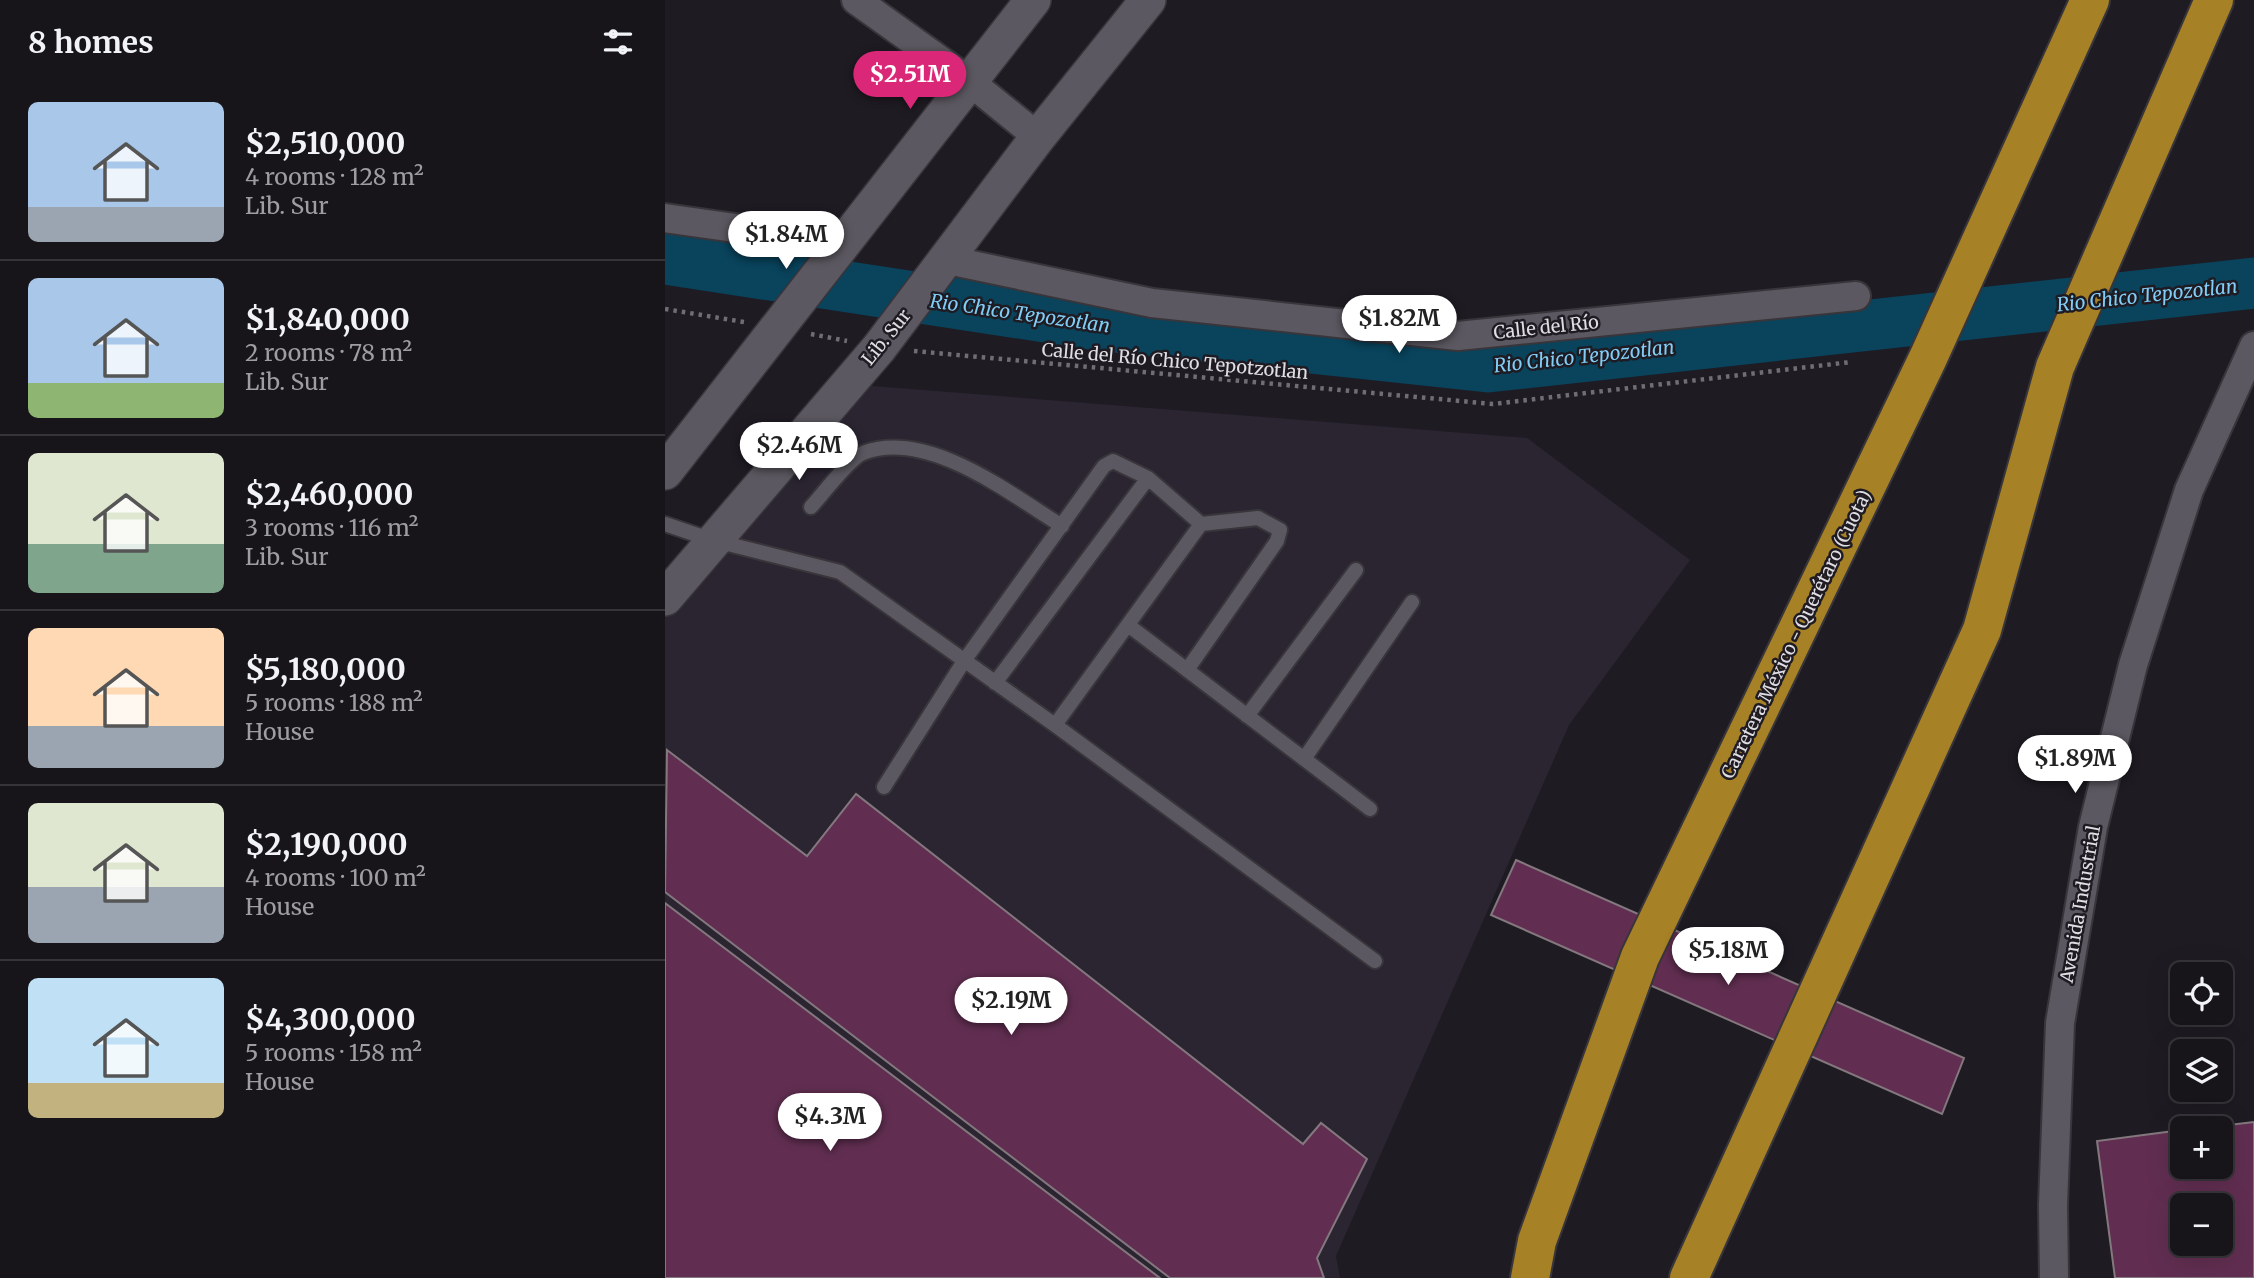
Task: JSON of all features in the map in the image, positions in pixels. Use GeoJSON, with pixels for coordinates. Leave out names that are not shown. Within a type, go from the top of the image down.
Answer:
{"type":"FeatureCollection","features":[{"type":"Feature","properties":{"kind":"highway","name":"Carretera México - Querétaro (Cuota)"},"geometry":{"type":"LineString","coordinates":[[1530,1278],[1537,1241],[1640,957],[1928,358],[2090,0]]}},
{"type":"Feature","properties":{"kind":"highway"},"geometry":{"type":"LineString","coordinates":[[1689,1278],[1982,631],[2055,367],[2214,0]]}},
{"type":"Feature","properties":{"kind":"street"},"geometry":{"type":"LineString","coordinates":[[856,0],[969,81],[1038,137]]}},
{"type":"Feature","properties":{"kind":"street"},"geometry":{"type":"LineString","coordinates":[[665,472],[1033,0]]}},
{"type":"Feature","properties":{"kind":"street","name":"Lib. Sur"},"geometry":{"type":"LineString","coordinates":[[665,598],[885,340],[1038,137],[1148,0]]}},
{"type":"Feature","properties":{"kind":"street"},"geometry":{"type":"LineString","coordinates":[[665,218],[836,250]]}},
{"type":"Feature","properties":{"kind":"street","name":"Calle del Río"},"geometry":{"type":"LineString","coordinates":[[944,265],[1152,303],[1458,336],[1856,296]]}},
{"type":"Feature","properties":{"kind":"street","name":"Avenida Industrial"},"geometry":{"type":"LineString","coordinates":[[2054,1278],[2053,1205],[2060,1023],[2092,827],[2133,665],[2189,490],[2254,346]]}},
{"type":"Feature","properties":{"kind":"lane"},"geometry":{"type":"LineString","coordinates":[[811,507],[861,453],[902,448],[949,457],[1062,526]]}},
{"type":"Feature","properties":{"kind":"lane"},"geometry":{"type":"LineString","coordinates":[[884,788],[964,660],[1104,466],[1113,461],[1148,478],[1201,524],[1258,518],[1280,530],[1277,541],[1187,670]]}},
{"type":"Feature","properties":{"kind":"lane"},"geometry":{"type":"LineString","coordinates":[[995,683],[1148,478]]}},
{"type":"Feature","properties":{"kind":"lane"},"geometry":{"type":"LineString","coordinates":[[665,524],[712,540],[841,572],[1055,725],[1375,961]]}},
{"type":"Feature","properties":{"kind":"lane"},"geometry":{"type":"LineString","coordinates":[[1055,725],[1201,524]]}},
{"type":"Feature","properties":{"kind":"lane"},"geometry":{"type":"LineString","coordinates":[[1247,716],[1356,570]]}},
{"type":"Feature","properties":{"kind":"lane"},"geometry":{"type":"LineString","coordinates":[[1304,759],[1412,602]]}},
{"type":"Feature","properties":{"kind":"lane"},"geometry":{"type":"LineString","coordinates":[[1128,625],[1370,809]]}},
{"type":"Feature","properties":{"kind":"path","name":"Calle del Río Chico Tepotzotlan"},"geometry":{"type":"LineString","coordinates":[[665,309],[783,323],[885,340],[1493,404],[1851,362]]}},
{"type":"Feature","properties":{"kind":"shaded area"},"geometry":{"type":"Polygon","coordinates":[[[847,384],[1527,438],[1690,560],[1569,725],[1336,1256],[1340,1278],[665,1278],[665,614],[847,384]]]}},
{"type":"Feature","properties":{"kind":"building"},"geometry":{"type":"Polygon","coordinates":[[[667,750],[807,856],[856,794],[1303,1144],[1321,1123],[1367,1159],[1317,1258],[1324,1278],[1170,1278],[665,892],[667,750]]]}},
{"type":"Feature","properties":{"kind":"building"},"geometry":{"type":"Polygon","coordinates":[[[1516,860],[1964,1058],[1942,1114],[1491,915],[1516,860]]]}},
{"type":"Feature","properties":{"kind":"building"},"geometry":{"type":"Polygon","coordinates":[[[665,903],[1160,1278],[665,1278],[665,903]]]}},
{"type":"Feature","properties":{"kind":"building"},"geometry":{"type":"Polygon","coordinates":[[[2254,1122],[2254,1278],[2115,1278],[2097,1141],[2170,1132],[2170,1179],[2233,1179],[2233,1124],[2254,1122]]]}},
{"type":"Feature","properties":{"kind":"waterway","name":"Rio Chico Tepozotlan"},"geometry":{"type":"LineString","coordinates":[[665,259],[1104,326],[1488,367],[2254,283]]}}]}
